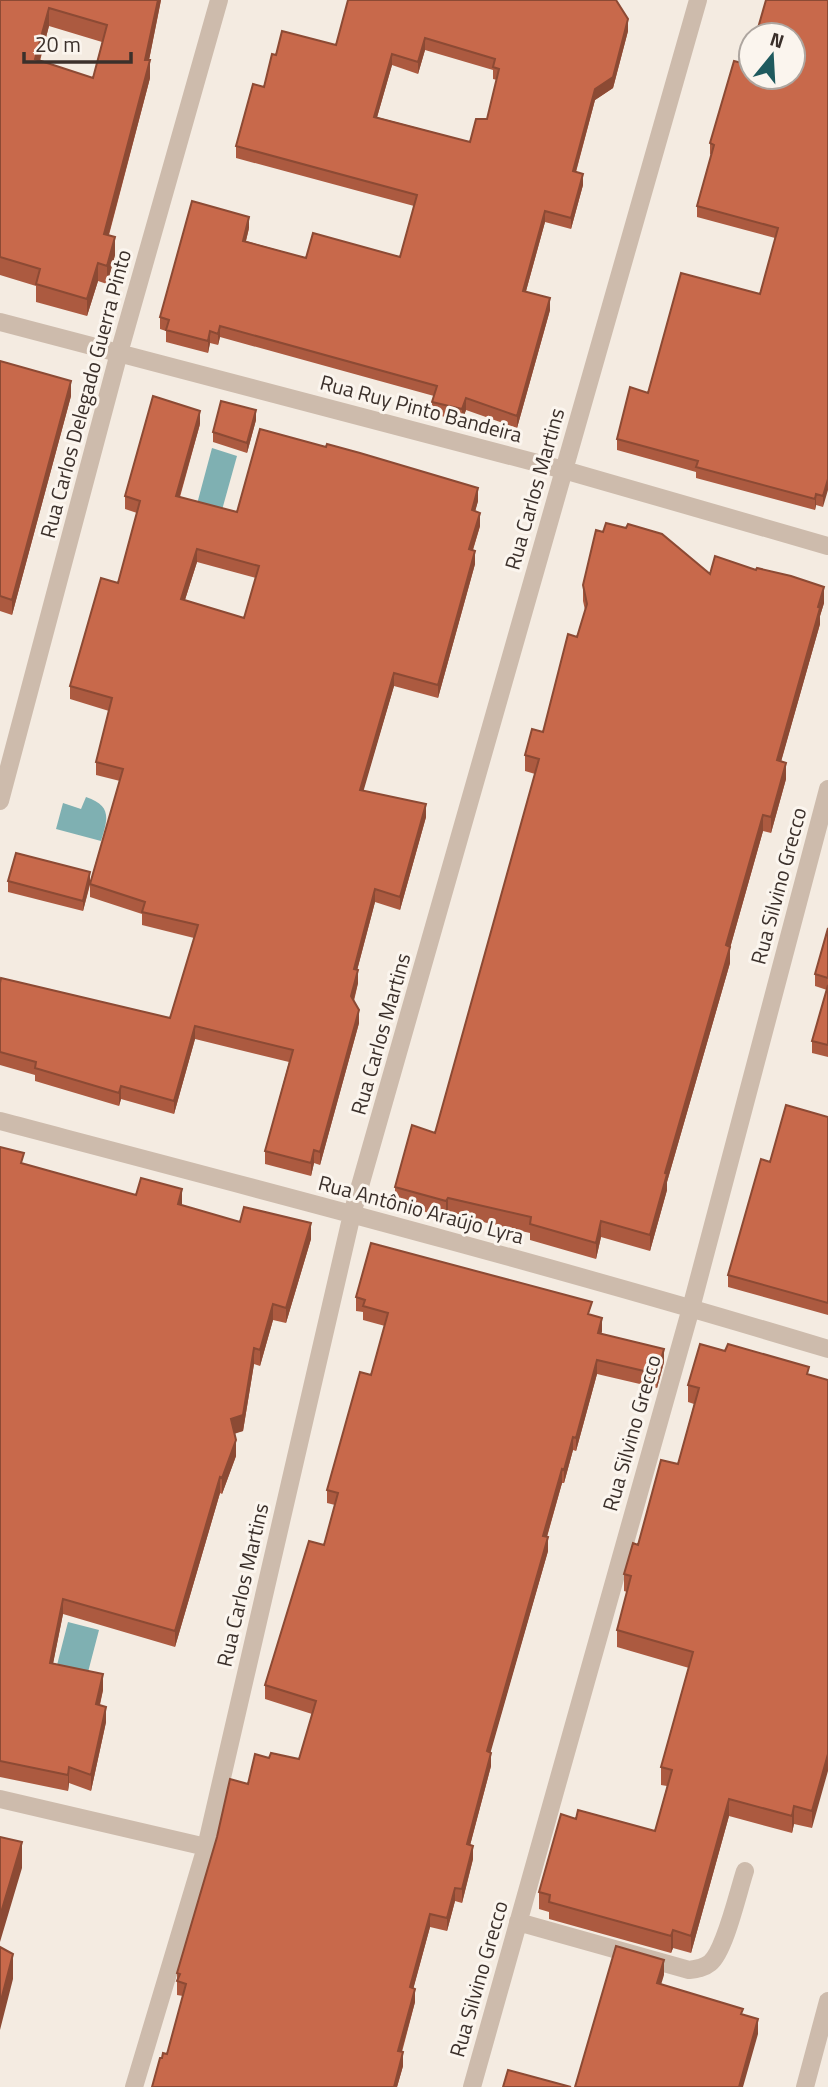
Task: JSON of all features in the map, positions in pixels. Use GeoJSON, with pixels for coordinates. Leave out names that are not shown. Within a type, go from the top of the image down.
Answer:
{"type":"FeatureCollection","features":[{"type":"Feature","properties":{"kind":"street","name":"Rua Carlos Delegado Guerra Pinto"},"geometry":{"type":"LineString","coordinates":[[0,801],[119,353],[219,0]]}},
{"type":"Feature","properties":{"kind":"street","name":"Rua Carlos Martins"},"geometry":{"type":"LineString","coordinates":[[134,2087],[206,1847],[352,1214],[698,0]]}},
{"type":"Feature","properties":{"kind":"street","name":"Rua Ruy Pinto Bandeira"},"geometry":{"type":"LineString","coordinates":[[0,322],[564,470],[828,546]]}},
{"type":"Feature","properties":{"kind":"street","name":"Rua Silvino Grecco"},"geometry":{"type":"LineString","coordinates":[[472,2087],[691,1308],[828,789]]}},
{"type":"Feature","properties":{"kind":"street","name":"Rua Antônio Araújo Lyra"},"geometry":{"type":"LineString","coordinates":[[0,1121],[352,1214],[828,1349]]}},
{"type":"Feature","properties":{"kind":"street"},"geometry":{"type":"LineString","coordinates":[[0,1799],[206,1847]]}},
{"type":"Feature","properties":{"kind":"street"},"geometry":{"type":"LineString","coordinates":[[519,1922],[689,1970],[702,1968],[712,1962],[720,1949],[745,1871]]}},
{"type":"Feature","properties":{"kind":"street"},"geometry":{"type":"LineString","coordinates":[[805,2087],[828,2001]]}},
{"type":"Feature","properties":{"kind":"water"},"geometry":{"type":"Polygon","coordinates":[[[212,448],[237,456],[222,510],[197,504],[212,448]]]}},
{"type":"Feature","properties":{"kind":"water"},"geometry":{"type":"Polygon","coordinates":[[[86,797],[100,804],[106,814],[101,841],[56,829],[63,803],[81,809],[86,797]]]}},
{"type":"Feature","properties":{"kind":"water"},"geometry":{"type":"Polygon","coordinates":[[[68,1622],[99,1630],[87,1676],[56,1669],[68,1622]]]}},
{"type":"Feature","properties":{"kind":"building"},"geometry":{"type":"Polygon","coordinates":[[[0,0],[158,0],[145,60],[150,60],[104,234],[115,237],[107,266],[98,263],[87,299],[36,284],[40,269],[0,257],[0,0]],[[49,8],[35,59],[93,78],[107,25],[49,8]]]}},
{"type":"Feature","properties":{"kind":"building"},"geometry":{"type":"Polygon","coordinates":[[[348,0],[616,0],[628,19],[613,77],[595,89],[573,171],[583,174],[571,218],[545,211],[523,291],[550,298],[517,416],[466,398],[462,409],[432,402],[437,386],[220,326],[218,334],[210,331],[208,341],[166,330],[169,320],[160,317],[192,201],[249,217],[243,241],[306,258],[313,233],[400,257],[417,195],[236,146],[253,84],[264,87],[272,54],[276,55],[282,31],[336,45],[348,0]],[[425,38],[418,62],[392,54],[374,117],[470,142],[476,119],[487,119],[499,69],[493,67],[495,59],[425,38]]]}},
{"type":"Feature","properties":{"kind":"building"},"geometry":{"type":"Polygon","coordinates":[[[766,0],[828,0],[828,479],[823,496],[816,494],[815,499],[696,467],[698,461],[617,439],[630,387],[648,393],[681,273],[760,294],[778,228],[697,206],[714,145],[710,143],[734,61],[737,62],[737,91],[807,91],[807,21],[760,21],[766,0]]]}},
{"type":"Feature","properties":{"kind":"building"},"geometry":{"type":"Polygon","coordinates":[[[0,361],[71,381],[12,600],[0,596],[0,361]]]}},
{"type":"Feature","properties":{"kind":"building"},"geometry":{"type":"Polygon","coordinates":[[[153,396],[200,411],[176,496],[237,512],[260,429],[326,447],[327,444],[478,488],[472,510],[480,513],[469,549],[475,551],[438,685],[394,673],[360,790],[426,804],[400,897],[375,889],[354,969],[358,970],[351,996],[359,1010],[320,1152],[314,1150],[311,1163],[265,1151],[293,1050],[195,1026],[174,1101],[121,1086],[119,1093],[35,1068],[36,1062],[0,1052],[1,978],[170,1018],[198,925],[142,912],[145,902],[90,884],[123,769],[96,762],[112,698],[70,686],[101,578],[118,583],[140,501],[125,496],[153,396]],[[197,549],[181,599],[244,618],[259,566],[197,549]]]}},
{"type":"Feature","properties":{"kind":"building"},"geometry":{"type":"Polygon","coordinates":[[[221,401],[256,410],[247,443],[213,432],[221,401]]]}},
{"type":"Feature","properties":{"kind":"building"},"geometry":{"type":"Polygon","coordinates":[[[606,523],[626,528],[628,524],[662,534],[710,574],[715,556],[756,570],[757,568],[791,576],[824,587],[777,760],[786,763],[771,817],[763,815],[726,945],[730,947],[665,1173],[667,1174],[650,1235],[601,1221],[596,1243],[530,1224],[531,1217],[448,1198],[446,1201],[395,1187],[412,1125],[435,1133],[539,759],[525,755],[532,729],[543,732],[568,634],[577,637],[587,604],[583,585],[596,530],[603,532],[606,523]]]}},
{"type":"Feature","properties":{"kind":"building"},"geometry":{"type":"Polygon","coordinates":[[[16,853],[90,872],[83,901],[8,881],[16,853]]]}},
{"type":"Feature","properties":{"kind":"building"},"geometry":{"type":"Polygon","coordinates":[[[828,928],[828,978],[815,974],[828,928]]]}},
{"type":"Feature","properties":{"kind":"building"},"geometry":{"type":"Polygon","coordinates":[[[828,985],[828,1045],[812,1041],[828,985]]]}},
{"type":"Feature","properties":{"kind":"building"},"geometry":{"type":"Polygon","coordinates":[[[786,1105],[828,1117],[828,1303],[728,1275],[761,1159],[770,1162],[786,1105]]]}},
{"type":"Feature","properties":{"kind":"building"},"geometry":{"type":"Polygon","coordinates":[[[0,1147],[24,1153],[21,1163],[136,1195],[141,1178],[182,1189],[178,1204],[240,1222],[244,1207],[311,1223],[286,1308],[273,1304],[260,1350],[254,1348],[243,1415],[231,1419],[236,1440],[222,1478],[220,1477],[175,1631],[63,1599],[50,1663],[103,1674],[96,1704],[106,1707],[91,1775],[69,1767],[68,1775],[0,1761],[0,1147]]]}},
{"type":"Feature","properties":{"kind":"building"},"geometry":{"type":"Polygon","coordinates":[[[371,1243],[592,1302],[588,1314],[602,1318],[598,1333],[664,1349],[657,1374],[597,1360],[576,1438],[573,1437],[564,1470],[562,1469],[543,1536],[548,1537],[487,1751],[491,1753],[467,1844],[473,1846],[462,1889],[455,1888],[447,1918],[430,1914],[410,1987],[415,1989],[398,2051],[403,2052],[394,2087],[152,2087],[160,2058],[163,2053],[167,2054],[186,1984],[177,1981],[180,1974],[177,1973],[217,1837],[230,1779],[248,1784],[255,1754],[269,1758],[271,1753],[299,1759],[316,1701],[265,1685],[309,1541],[324,1545],[338,1493],[327,1490],[360,1372],[371,1375],[388,1313],[363,1306],[365,1300],[356,1297],[371,1243]]]}},
{"type":"Feature","properties":{"kind":"building"},"geometry":{"type":"Polygon","coordinates":[[[700,1344],[725,1351],[728,1344],[809,1367],[807,1374],[828,1380],[828,1754],[812,1811],[794,1806],[792,1816],[729,1799],[691,1936],[673,1930],[671,1936],[549,1902],[550,1895],[539,1892],[561,1814],[576,1819],[578,1810],[655,1831],[672,1770],[661,1767],[693,1652],[617,1630],[631,1576],[624,1574],[633,1543],[638,1545],[661,1460],[678,1464],[699,1388],[688,1385],[700,1344]]]}},
{"type":"Feature","properties":{"kind":"building"},"geometry":{"type":"Polygon","coordinates":[[[0,1837],[22,1842],[0,1916],[0,1837]]]}},
{"type":"Feature","properties":{"kind":"building"},"geometry":{"type":"Polygon","coordinates":[[[616,1946],[664,1960],[657,1983],[743,2009],[741,2014],[758,2019],[739,2087],[575,2087],[616,1946]]]}},
{"type":"Feature","properties":{"kind":"building"},"geometry":{"type":"Polygon","coordinates":[[[0,1947],[13,1954],[0,2004],[0,1947]]]}},
{"type":"Feature","properties":{"kind":"building"},"geometry":{"type":"Polygon","coordinates":[[[508,2070],[571,2087],[503,2087],[508,2070]]]}}]}
